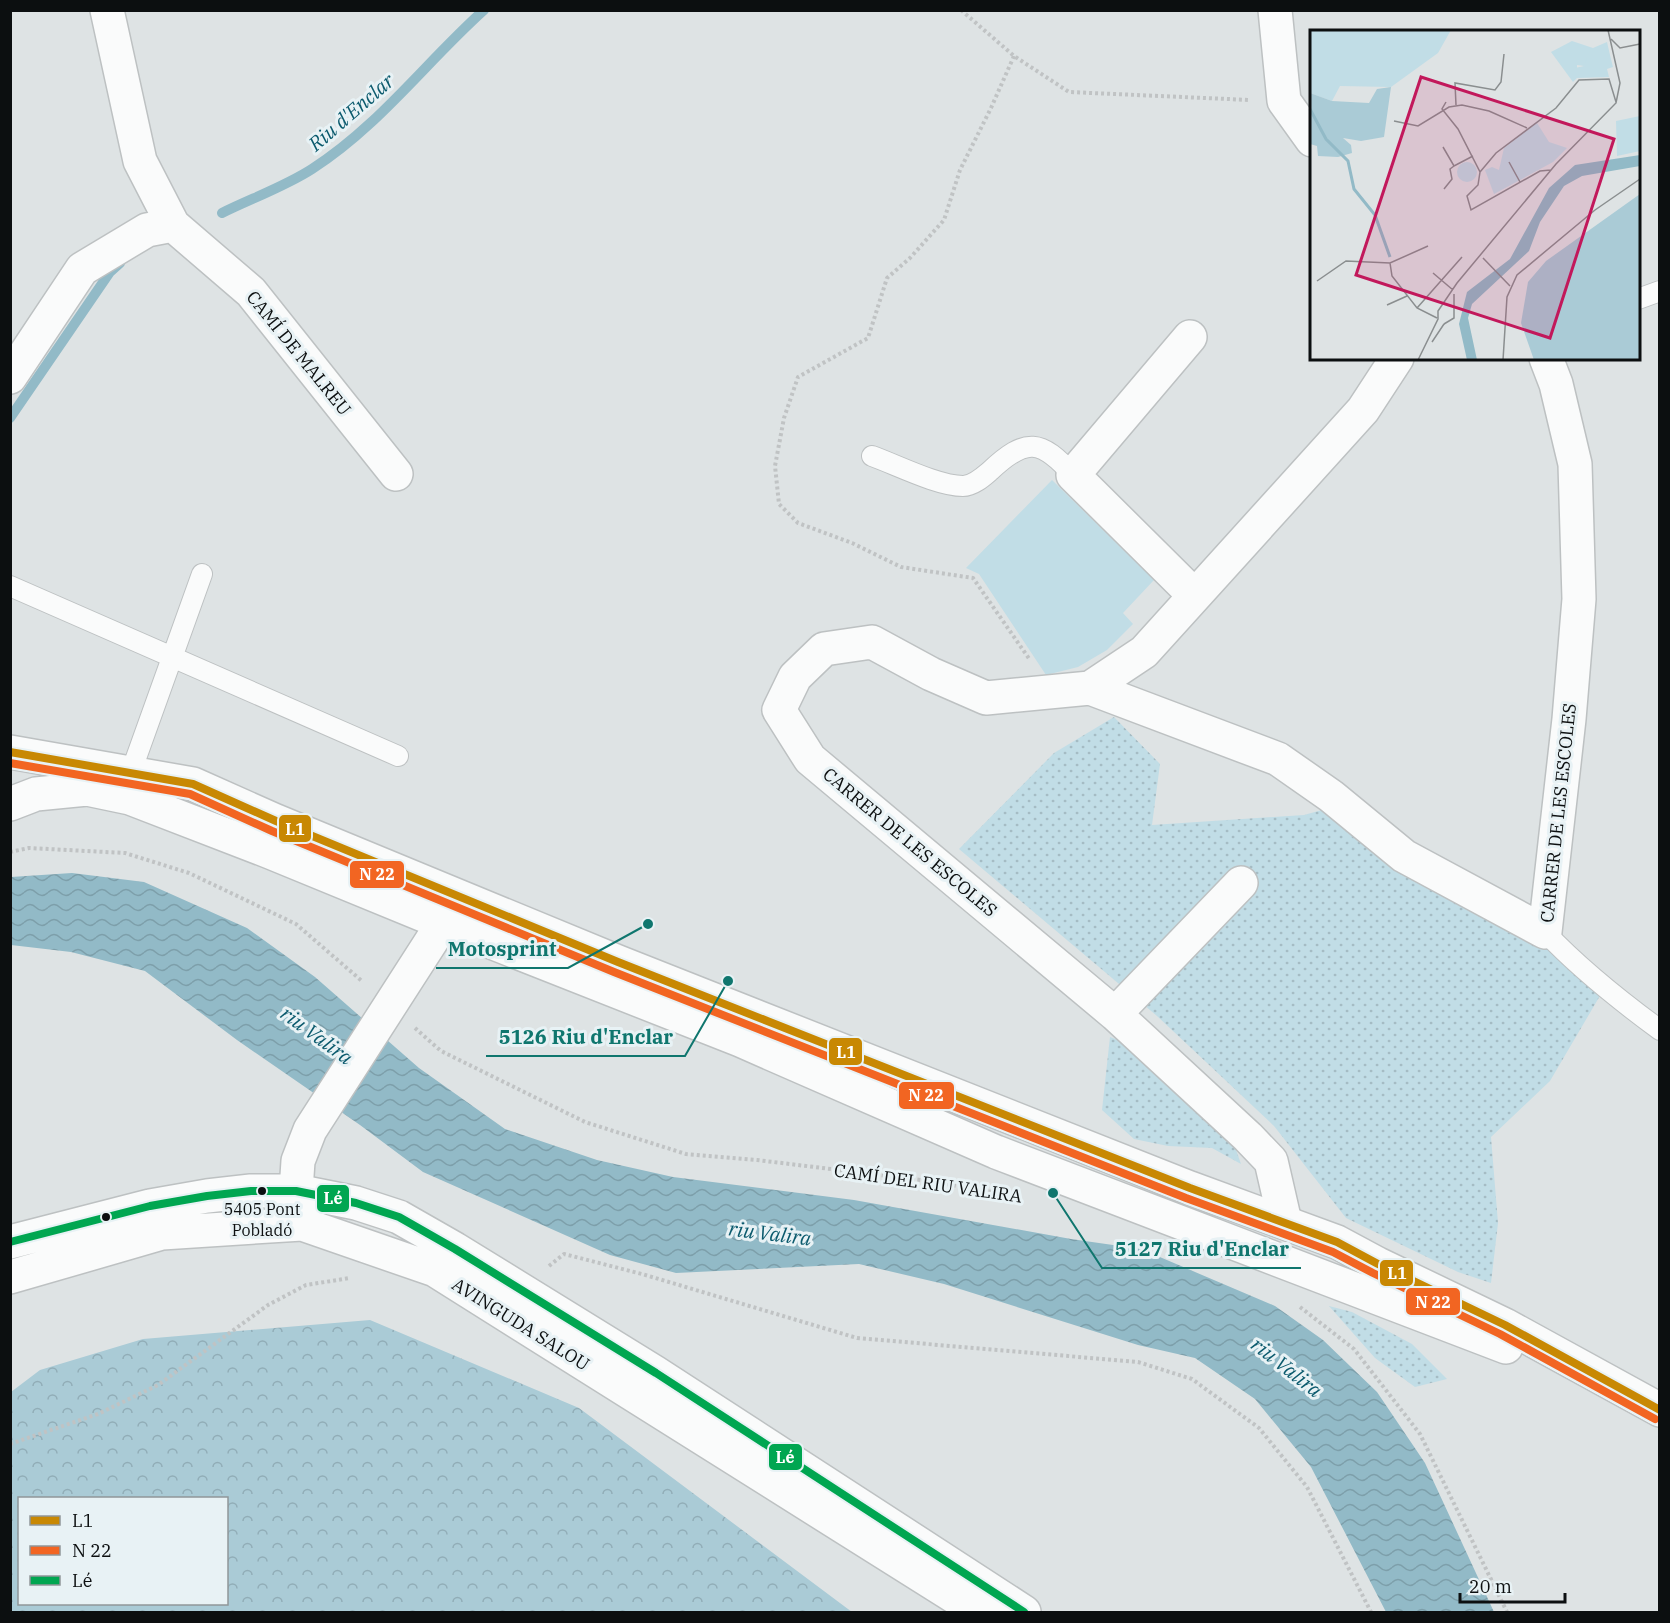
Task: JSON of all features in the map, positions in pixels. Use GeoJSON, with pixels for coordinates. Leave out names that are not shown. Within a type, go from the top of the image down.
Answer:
{"type":"FeatureCollection","features":[{"type":"Feature","properties":{"kind":"main road","name":"CAMÍ DE MALREU"},"geometry":{"type":"LineString","coordinates":[[107,10],[140,161],[173,225],[251,292],[396,474]]}},
{"type":"Feature","properties":{"kind":"main road"},"geometry":{"type":"LineString","coordinates":[[1275,10],[1284,101],[1310,139]]}},
{"type":"Feature","properties":{"kind":"main road"},"geometry":{"type":"LineString","coordinates":[[10,377],[82,269],[147,230],[173,225]]}},
{"type":"Feature","properties":{"kind":"main road"},"geometry":{"type":"LineString","coordinates":[[1190,337],[1073,475],[1194,595]]}},
{"type":"Feature","properties":{"kind":"main road","name":"CARRER DE LES ESCOLES"},"geometry":{"type":"LineString","coordinates":[[1090,688],[1144,652],[1362,410],[1396,360]]}},
{"type":"Feature","properties":{"kind":"main road","name":"CARRER DE LES ESCOLES"},"geometry":{"type":"LineString","coordinates":[[1285,1222],[1271,1161],[1248,1137],[1116,1014],[810,759],[779,710],[795,677],[824,649],[872,642],[931,674],[986,698],[1090,688],[1278,759],[1331,795],[1404,856],[1545,932],[1569,719],[1579,599],[1575,464],[1556,384],[1547,360]]}},
{"type":"Feature","properties":{"kind":"main road"},"geometry":{"type":"LineString","coordinates":[[10,752],[193,784],[276,821],[618,962],[1190,1188],[1337,1242],[1505,1325],[1648,1405]]}},
{"type":"Feature","properties":{"kind":"main road"},"geometry":{"type":"LineString","coordinates":[[10,804],[36,794],[87,789],[130,798],[740,1040],[996,1152],[1648,1405]]}},
{"type":"Feature","properties":{"kind":"main road"},"geometry":{"type":"LineString","coordinates":[[1116,1014],[1241,883]]}},
{"type":"Feature","properties":{"kind":"main road"},"geometry":{"type":"LineString","coordinates":[[296,1191],[298,1161],[310,1130],[443,923]]}},
{"type":"Feature","properties":{"kind":"main road"},"geometry":{"type":"LineString","coordinates":[[10,1242],[173,1202],[251,1191],[296,1191],[356,1203],[399,1217],[656,1373],[1024,1612]]}},
{"type":"Feature","properties":{"kind":"main road","name":"AVINGUDA SALOU"},"geometry":{"type":"LineString","coordinates":[[10,1277],[162,1233],[302,1224],[412,1262],[435,1270],[979,1612]]}},
{"type":"Feature","properties":{"kind":"lane"},"geometry":{"type":"LineString","coordinates":[[1640,298],[1659,291]]}},
{"type":"Feature","properties":{"kind":"lane"},"geometry":{"type":"LineString","coordinates":[[872,456],[945,484],[966,486],[983,478],[1020,448],[1040,447],[1058,458],[1073,475]]}},
{"type":"Feature","properties":{"kind":"lane"},"geometry":{"type":"LineString","coordinates":[[131,772],[202,574]]}},
{"type":"Feature","properties":{"kind":"lane"},"geometry":{"type":"LineString","coordinates":[[10,586],[398,756]]}},
{"type":"Feature","properties":{"kind":"lane"},"geometry":{"type":"LineString","coordinates":[[1545,932],[1570,959],[1659,1030]]}},
{"type":"Feature","properties":{"kind":"path"},"geometry":{"type":"LineString","coordinates":[[961,10],[1014,56],[1069,93],[1284,101]]}},
{"type":"Feature","properties":{"kind":"path"},"geometry":{"type":"LineString","coordinates":[[1014,56],[960,170],[944,220],[910,258],[887,278],[868,338],[798,377],[784,418],[775,466],[779,504],[798,524],[852,543],[901,567],[973,578],[1051,691]]}},
{"type":"Feature","properties":{"kind":"path"},"geometry":{"type":"LineString","coordinates":[[10,852],[29,848],[125,853],[189,873],[296,924],[364,982]]}},
{"type":"Feature","properties":{"kind":"path","name":"CAMÍ DEL RIU VALIRA"},"geometry":{"type":"LineString","coordinates":[[411,1025],[441,1051],[585,1122],[686,1154],[758,1160],[929,1181],[1008,1195]]}},
{"type":"Feature","properties":{"kind":"path"},"geometry":{"type":"LineString","coordinates":[[547,1267],[564,1254],[653,1277],[857,1338],[1138,1362],[1192,1379],[1259,1428],[1307,1487],[1371,1612]]}},
{"type":"Feature","properties":{"kind":"path"},"geometry":{"type":"LineString","coordinates":[[10,1444],[98,1414],[158,1385],[268,1305],[306,1285],[360,1278]]}},
{"type":"Feature","properties":{"kind":"path"},"geometry":{"type":"LineString","coordinates":[[1296,1301],[1302,1309],[1354,1350],[1420,1434],[1506,1612]]}},
{"type":"Feature","properties":{"kind":"shaded area"},"geometry":{"type":"Polygon","coordinates":[[[1052,480],[1154,580],[1123,613],[1133,624],[1107,650],[1078,667],[1046,675],[979,574],[966,568],[1052,480]]]}},
{"type":"Feature","properties":{"kind":"shaded area"},"geometry":{"type":"Polygon","coordinates":[[[1114,717],[1160,764],[1152,825],[1304,815],[1329,808],[1523,927],[1601,994],[1550,1081],[1491,1137],[1498,1223],[1491,1283],[1458,1272],[1346,1218],[1274,1126],[1157,1016],[959,849],[1054,753],[1114,717]]]}},
{"type":"Feature","properties":{"kind":"shaded area"},"geometry":{"type":"Polygon","coordinates":[[[1110,1037],[1121,1041],[1233,1141],[1241,1164],[1212,1148],[1168,1146],[1134,1139],[1102,1110],[1110,1037]]]}},
{"type":"Feature","properties":{"kind":"shaded area"},"geometry":{"type":"Polygon","coordinates":[[[1329,1306],[1352,1312],[1412,1344],[1447,1379],[1415,1387],[1375,1358],[1329,1306]]]}},
{"type":"Feature","properties":{"kind":"green space"},"geometry":{"type":"Polygon","coordinates":[[[370,1320],[579,1408],[852,1612],[11,1612],[11,1392],[40,1370],[143,1339],[370,1320]]]}},
{"type":"Feature","properties":{"kind":"water","name":"riu Valira"},"geometry":{"type":"Polygon","coordinates":[[[72,873],[144,882],[247,928],[315,977],[419,1068],[505,1129],[597,1160],[673,1177],[854,1200],[1071,1239],[1141,1249],[1275,1306],[1323,1340],[1377,1392],[1425,1463],[1494,1612],[1386,1612],[1311,1467],[1255,1399],[1195,1358],[1138,1345],[944,1284],[859,1264],[676,1273],[610,1255],[423,1172],[360,1125],[237,1040],[145,971],[71,952],[11,945],[11,877],[72,873]]]}},
{"type":"Feature","properties":{"kind":"waterway","name":"Riu d'Enclar"},"geometry":{"type":"LineString","coordinates":[[222,213],[291,181],[336,152],[381,114],[484,10]]}},
{"type":"Feature","properties":{"kind":"waterway","name":"Riu d'Enclar"},"geometry":{"type":"LineString","coordinates":[[10,418],[110,272],[120,263]]}},
{"type":"Feature","properties":{"kind":"transit line","name":"L1"},"geometry":{"type":"LineString","coordinates":[[10,752],[193,784],[276,821],[618,962],[1190,1188],[1337,1242],[1505,1325],[1660,1410]]}},
{"type":"Feature","properties":{"kind":"transit line"},"geometry":{"type":"LineString","coordinates":[[10,763],[190,794],[272,831],[614,972],[1186,1198],[1333,1252],[1500,1334],[1655,1419]]}},
{"type":"Feature","properties":{"kind":"transit line","name":"Lé"},"geometry":{"type":"LineString","coordinates":[[10,1242],[150,1206],[251,1191],[296,1191],[356,1203],[399,1217],[656,1373],[1024,1612]]}},
{"type":"Feature","properties":{"kind":"place","name":"Motosprint"},"geometry":{"type":"Point","coordinates":[648,924]}},
{"type":"Feature","properties":{"kind":"place","name":"5126 Riu d'Enclar"},"geometry":{"type":"Point","coordinates":[728,981]}},
{"type":"Feature","properties":{"kind":"place","name":"5405 Pont Pobladó"},"geometry":{"type":"Point","coordinates":[262,1191]}},
{"type":"Feature","properties":{"kind":"place","name":"5127 Riu d'Enclar"},"geometry":{"type":"Point","coordinates":[1053,1193]}}]}
